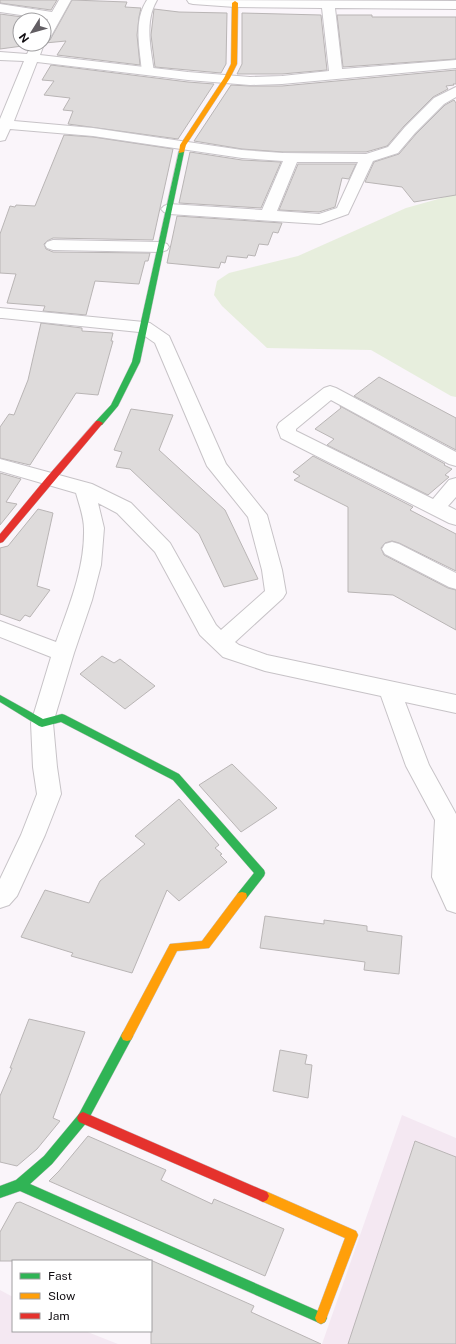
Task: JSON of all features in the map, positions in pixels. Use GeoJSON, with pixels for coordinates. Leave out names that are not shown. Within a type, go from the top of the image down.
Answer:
{"type":"FeatureCollection","features":[{"type":"Feature","properties":{"kind":"street"},"geometry":{"type":"LineString","coordinates":[[52,23],[65,0]]}},
{"type":"Feature","properties":{"kind":"street"},"geometry":{"type":"LineString","coordinates":[[193,0],[235,3],[328,2],[456,4]]}},
{"type":"Feature","properties":{"kind":"street"},"geometry":{"type":"LineString","coordinates":[[328,2],[336,74]]}},
{"type":"Feature","properties":{"kind":"street"},"geometry":{"type":"LineString","coordinates":[[0,540],[50,479],[114,406],[136,362],[183,145],[227,78],[234,64],[235,3]]}},
{"type":"Feature","properties":{"kind":"street"},"geometry":{"type":"LineString","coordinates":[[0,8],[56,16]]}},
{"type":"Feature","properties":{"kind":"street"},"geometry":{"type":"LineString","coordinates":[[35,52],[1,128],[93,132],[242,154],[292,157],[367,158],[393,150],[410,130],[439,101],[456,91]]}},
{"type":"Feature","properties":{"kind":"street"},"geometry":{"type":"LineString","coordinates":[[0,56],[32,57],[148,72],[275,81],[336,74],[456,64]]}},
{"type":"Feature","properties":{"kind":"street"},"geometry":{"type":"LineString","coordinates":[[267,216],[292,157]]}},
{"type":"Feature","properties":{"kind":"street"},"geometry":{"type":"LineString","coordinates":[[170,209],[320,219],[343,211],[367,158]]}},
{"type":"Feature","properties":{"kind":"street"},"geometry":{"type":"LineString","coordinates":[[53,245],[162,247]]}},
{"type":"Feature","properties":{"kind":"street"},"geometry":{"type":"LineString","coordinates":[[2,313],[144,326],[162,340],[217,466],[257,515],[272,570],[276,593],[221,642]]}},
{"type":"Feature","properties":{"kind":"street"},"geometry":{"type":"LineString","coordinates":[[456,460],[330,392],[286,427],[288,434],[456,518]]}},
{"type":"Feature","properties":{"kind":"street"},"geometry":{"type":"LineString","coordinates":[[0,465],[85,490],[124,508],[163,548],[208,630],[232,651],[265,663],[456,704]]}},
{"type":"Feature","properties":{"kind":"street"},"geometry":{"type":"LineString","coordinates":[[436,508],[456,484]]}},
{"type":"Feature","properties":{"kind":"street"},"geometry":{"type":"LineString","coordinates":[[0,897],[8,889],[33,835],[49,794],[45,767],[42,723],[63,653],[82,600],[91,565],[94,528],[85,490]]}},
{"type":"Feature","properties":{"kind":"street"},"geometry":{"type":"LineString","coordinates":[[392,549],[456,582]]}},
{"type":"Feature","properties":{"kind":"street"},"geometry":{"type":"LineString","coordinates":[[0,629],[63,653]]}},
{"type":"Feature","properties":{"kind":"street"},"geometry":{"type":"LineString","coordinates":[[390,690],[418,766],[453,825],[444,877],[456,902]]}},
{"type":"Feature","properties":{"kind":"street"},"geometry":{"type":"LineString","coordinates":[[0,698],[42,723],[62,718],[176,777],[260,873],[205,945],[174,946],[83,1118],[48,1160],[20,1185],[0,1192]]}},
{"type":"Feature","properties":{"kind":"street"},"geometry":{"type":"LineString","coordinates":[[20,1185],[321,1318],[352,1234],[83,1118]]}},
{"type":"Feature","properties":{"kind":"lane"},"geometry":{"type":"LineString","coordinates":[[148,72],[144,25],[147,6],[152,0]]}},
{"type":"Feature","properties":{"kind":"shaded area"},"geometry":{"type":"Polygon","coordinates":[[[402,1115],[456,1138],[456,1344],[322,1344],[402,1115]]]}},
{"type":"Feature","properties":{"kind":"shaded area"},"geometry":{"type":"Polygon","coordinates":[[[0,1290],[12,1296],[12,1332],[88,1332],[118,1344],[0,1344],[0,1290]]]}},
{"type":"Feature","properties":{"kind":"green space"},"geometry":{"type":"Polygon","coordinates":[[[456,194],[456,397],[451,396],[371,350],[267,348],[222,306],[214,295],[217,281],[229,273],[298,256],[406,208],[456,194]]]}},
{"type":"Feature","properties":{"kind":"building"},"geometry":{"type":"Polygon","coordinates":[[[0,0],[57,0],[51,10],[0,3],[0,0]]]}},
{"type":"Feature","properties":{"kind":"building"},"geometry":{"type":"Polygon","coordinates":[[[72,0],[127,2],[125,7],[141,8],[137,35],[140,65],[57,55],[66,41],[52,42],[52,36],[72,0]]]}},
{"type":"Feature","properties":{"kind":"building"},"geometry":{"type":"Polygon","coordinates":[[[154,9],[179,12],[227,13],[226,64],[221,73],[155,67],[151,35],[154,9]]]}},
{"type":"Feature","properties":{"kind":"building"},"geometry":{"type":"Polygon","coordinates":[[[242,13],[321,15],[327,70],[282,74],[237,74],[242,64],[242,13]]]}},
{"type":"Feature","properties":{"kind":"building"},"geometry":{"type":"Polygon","coordinates":[[[0,14],[12,16],[12,47],[0,49],[0,14]]]}},
{"type":"Feature","properties":{"kind":"building"},"geometry":{"type":"Polygon","coordinates":[[[337,15],[372,15],[372,17],[456,17],[456,59],[343,67],[337,15]]]}},
{"type":"Feature","properties":{"kind":"building"},"geometry":{"type":"Polygon","coordinates":[[[51,65],[214,84],[178,139],[68,124],[73,111],[63,110],[70,98],[44,95],[54,81],[42,80],[51,65]]]}},
{"type":"Feature","properties":{"kind":"building"},"geometry":{"type":"Polygon","coordinates":[[[456,70],[456,84],[446,86],[448,89],[433,97],[404,126],[387,146],[366,152],[283,152],[242,149],[194,141],[231,85],[282,86],[456,70]]]}},
{"type":"Feature","properties":{"kind":"building"},"geometry":{"type":"Polygon","coordinates":[[[454,100],[456,103],[456,195],[414,202],[402,187],[365,182],[374,162],[399,154],[416,134],[445,105],[454,100]]]}},
{"type":"Feature","properties":{"kind":"building"},"geometry":{"type":"Polygon","coordinates":[[[64,135],[93,137],[173,149],[153,240],[53,238],[44,244],[46,249],[53,252],[150,253],[148,261],[145,261],[139,284],[95,281],[86,315],[43,311],[45,306],[7,303],[16,274],[0,273],[0,234],[10,206],[35,206],[64,135]]]}},
{"type":"Feature","properties":{"kind":"building"},"geometry":{"type":"Polygon","coordinates":[[[190,152],[242,160],[281,162],[261,208],[179,203],[190,152]]]}},
{"type":"Feature","properties":{"kind":"building"},"geometry":{"type":"Polygon","coordinates":[[[298,164],[356,164],[349,179],[342,178],[335,207],[319,212],[279,210],[298,164]]]}},
{"type":"Feature","properties":{"kind":"building"},"geometry":{"type":"Polygon","coordinates":[[[177,216],[282,223],[278,233],[273,232],[268,245],[259,244],[255,256],[248,255],[247,258],[227,256],[225,263],[221,262],[219,268],[167,263],[177,216]]]}},
{"type":"Feature","properties":{"kind":"building"},"geometry":{"type":"Polygon","coordinates":[[[41,323],[82,328],[82,331],[113,333],[111,341],[113,341],[98,395],[76,393],[30,465],[0,458],[0,427],[9,414],[14,415],[28,380],[41,323]]]}},
{"type":"Feature","properties":{"kind":"building"},"geometry":{"type":"Polygon","coordinates":[[[379,377],[456,418],[456,450],[354,396],[379,377]]]}},
{"type":"Feature","properties":{"kind":"building"},"geometry":{"type":"Polygon","coordinates":[[[340,406],[445,464],[444,465],[452,469],[445,475],[449,477],[428,495],[327,445],[334,439],[315,429],[341,408],[340,406]]]}},
{"type":"Feature","properties":{"kind":"building"},"geometry":{"type":"Polygon","coordinates":[[[131,409],[173,415],[159,450],[225,510],[258,579],[224,587],[199,534],[130,469],[116,467],[122,452],[114,450],[131,409]]]}},
{"type":"Feature","properties":{"kind":"building"},"geometry":{"type":"Polygon","coordinates":[[[313,456],[413,507],[410,510],[456,534],[456,571],[399,543],[392,541],[385,543],[381,548],[384,555],[448,588],[456,590],[456,630],[393,595],[348,592],[348,507],[294,480],[300,476],[293,472],[313,456]]]}},
{"type":"Feature","properties":{"kind":"building"},"geometry":{"type":"Polygon","coordinates":[[[0,473],[21,479],[6,502],[17,504],[0,525],[0,473]]]}},
{"type":"Feature","properties":{"kind":"building"},"geometry":{"type":"Polygon","coordinates":[[[38,509],[53,513],[37,586],[50,590],[30,617],[25,615],[20,621],[0,614],[0,548],[8,546],[38,509]]]}},
{"type":"Feature","properties":{"kind":"building"},"geometry":{"type":"Polygon","coordinates":[[[102,656],[114,663],[120,659],[155,686],[125,709],[80,674],[102,656]]]}},
{"type":"Feature","properties":{"kind":"building"},"geometry":{"type":"Polygon","coordinates":[[[232,764],[277,808],[241,832],[199,785],[232,764]]]}},
{"type":"Feature","properties":{"kind":"building"},"geometry":{"type":"Polygon","coordinates":[[[179,799],[219,845],[215,848],[222,854],[220,855],[227,862],[179,901],[167,890],[132,973],[71,956],[73,953],[21,937],[45,890],[89,903],[100,881],[145,844],[135,836],[179,799]]]}},
{"type":"Feature","properties":{"kind":"building"},"geometry":{"type":"Polygon","coordinates":[[[265,916],[324,924],[324,920],[367,926],[367,931],[402,936],[399,974],[364,970],[365,962],[260,948],[265,916]]]}},
{"type":"Feature","properties":{"kind":"building"},"geometry":{"type":"Polygon","coordinates":[[[29,1019],[85,1032],[53,1118],[60,1121],[37,1149],[17,1166],[0,1162],[0,1096],[12,1068],[10,1068],[29,1019]]]}},
{"type":"Feature","properties":{"kind":"building"},"geometry":{"type":"Polygon","coordinates":[[[280,1050],[307,1055],[305,1064],[312,1065],[308,1098],[273,1091],[280,1050]]]}},
{"type":"Feature","properties":{"kind":"building"},"geometry":{"type":"Polygon","coordinates":[[[88,1136],[166,1170],[161,1180],[212,1204],[214,1199],[284,1229],[265,1276],[49,1181],[88,1136]]]}},
{"type":"Feature","properties":{"kind":"building"},"geometry":{"type":"Polygon","coordinates":[[[415,1141],[456,1157],[456,1344],[348,1344],[415,1141]]]}},
{"type":"Feature","properties":{"kind":"building"},"geometry":{"type":"Polygon","coordinates":[[[20,1202],[150,1260],[0,1261],[0,1232],[16,1203],[20,1202]]]}},
{"type":"Feature","properties":{"kind":"building"},"geometry":{"type":"Polygon","coordinates":[[[152,1261],[254,1306],[251,1312],[321,1344],[151,1344],[152,1261]]]}},
{"type":"Feature","properties":{"kind":"traffic: fast"},"geometry":{"type":"LineString","coordinates":[[99,423],[114,406],[136,362],[181,152]]}},
{"type":"Feature","properties":{"kind":"traffic: fast"},"geometry":{"type":"LineString","coordinates":[[0,698],[42,723],[62,718],[176,777],[260,873],[242,896]]}},
{"type":"Feature","properties":{"kind":"traffic: fast"},"geometry":{"type":"LineString","coordinates":[[0,1192],[20,1185],[48,1160],[83,1118],[127,1036]]}},
{"type":"Feature","properties":{"kind":"traffic: fast"},"geometry":{"type":"LineString","coordinates":[[20,1185],[321,1318]]}},
{"type":"Feature","properties":{"kind":"traffic: slow"},"geometry":{"type":"LineString","coordinates":[[181,152],[183,145],[227,78],[234,64],[235,3]]}},
{"type":"Feature","properties":{"kind":"traffic: slow"},"geometry":{"type":"LineString","coordinates":[[127,1036],[174,947],[205,945],[242,896]]}},
{"type":"Feature","properties":{"kind":"traffic: slow"},"geometry":{"type":"LineString","coordinates":[[263,1196],[352,1235],[321,1318]]}},
{"type":"Feature","properties":{"kind":"traffic: jam"},"geometry":{"type":"LineString","coordinates":[[0,540],[50,479],[99,423]]}},
{"type":"Feature","properties":{"kind":"traffic: jam"},"geometry":{"type":"LineString","coordinates":[[83,1118],[263,1196]]}}]}
